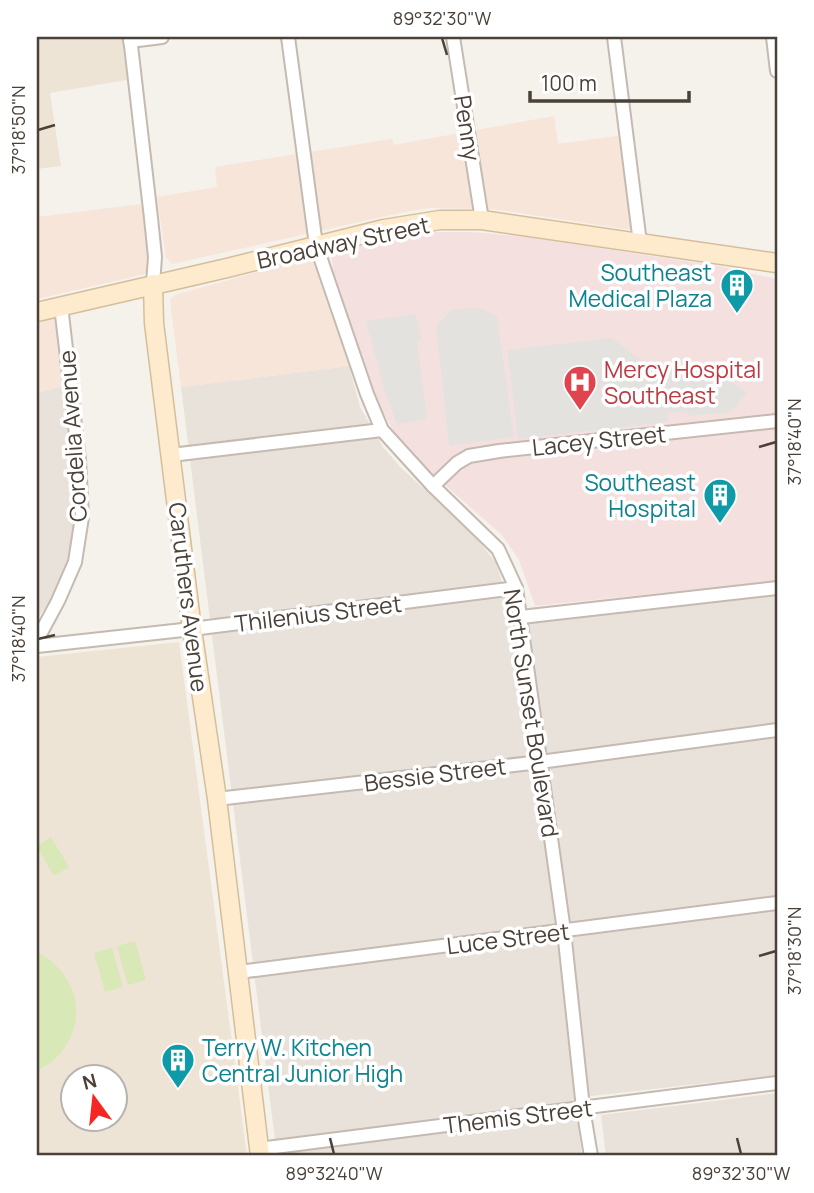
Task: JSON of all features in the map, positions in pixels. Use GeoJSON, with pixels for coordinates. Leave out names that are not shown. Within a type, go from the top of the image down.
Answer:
{"type":"FeatureCollection","features":[{"type":"Feature","properties":{"kind":"street"},"geometry":{"type":"LineString","coordinates":[[130,39],[162,37]]}},
{"type":"Feature","properties":{"kind":"street","name":"North Sunset Boulevard"},"geometry":{"type":"LineString","coordinates":[[288,37],[316,246],[367,394],[382,430],[433,486],[498,549],[516,588],[564,931],[583,1108],[591,1156]]}},
{"type":"Feature","properties":{"kind":"street","name":"Penny"},"geometry":{"type":"LineString","coordinates":[[453,37],[482,220]]}},
{"type":"Feature","properties":{"kind":"street"},"geometry":{"type":"LineString","coordinates":[[614,37],[640,243]]}},
{"type":"Feature","properties":{"kind":"street"},"geometry":{"type":"LineString","coordinates":[[773,37],[777,71]]}},
{"type":"Feature","properties":{"kind":"street","name":"Caruthers Avenue"},"geometry":{"type":"LineString","coordinates":[[130,39],[152,218],[155,257],[154,323],[192,629],[217,799],[260,1152]]}},
{"type":"Feature","properties":{"kind":"street","name":"Broadway Street"},"geometry":{"type":"LineString","coordinates":[[37,312],[384,229],[440,220],[482,220],[777,263]]}},
{"type":"Feature","properties":{"kind":"street","name":"Cordelia Avenue"},"geometry":{"type":"LineString","coordinates":[[37,640],[75,562],[82,517],[79,460],[61,306]]}},
{"type":"Feature","properties":{"kind":"street","name":"Lacey Street"},"geometry":{"type":"LineString","coordinates":[[433,486],[457,463],[481,453],[777,421]]}},
{"type":"Feature","properties":{"kind":"street"},"geometry":{"type":"LineString","coordinates":[[171,455],[382,430]]}},
{"type":"Feature","properties":{"kind":"street","name":"Thilenius Street"},"geometry":{"type":"LineString","coordinates":[[37,646],[516,588]]}},
{"type":"Feature","properties":{"kind":"street"},"geometry":{"type":"LineString","coordinates":[[521,617],[777,589]]}},
{"type":"Feature","properties":{"kind":"street","name":"Bessie Street"},"geometry":{"type":"LineString","coordinates":[[217,799],[540,762],[777,730]]}},
{"type":"Feature","properties":{"kind":"street","name":"Luce Street"},"geometry":{"type":"LineString","coordinates":[[239,972],[777,903]]}},
{"type":"Feature","properties":{"kind":"street","name":"Themis Street"},"geometry":{"type":"LineString","coordinates":[[260,1152],[777,1083]]}},
{"type":"Feature","properties":{"kind":"shaded area"},"geometry":{"type":"Polygon","coordinates":[[[37,37],[122,37],[127,80],[50,93],[61,166],[37,169],[37,37]]]}},
{"type":"Feature","properties":{"kind":"shaded area"},"geometry":{"type":"Polygon","coordinates":[[[554,116],[558,144],[618,136],[632,230],[493,209],[430,208],[172,264],[166,257],[157,197],[217,187],[215,167],[392,139],[394,145],[554,116]]]}},
{"type":"Feature","properties":{"kind":"shaded area"},"geometry":{"type":"Polygon","coordinates":[[[142,204],[149,273],[37,299],[37,217],[142,204]]]}},
{"type":"Feature","properties":{"kind":"shaded area","name":"Mercy Hospital Southeast"},"geometry":{"type":"Polygon","coordinates":[[[436,232],[526,237],[718,266],[777,279],[777,581],[535,606],[519,560],[502,535],[413,457],[395,434],[378,403],[333,271],[331,252],[436,232]]]}},
{"type":"Feature","properties":{"kind":"shaded area"},"geometry":{"type":"Polygon","coordinates":[[[311,257],[349,366],[181,387],[170,300],[175,295],[311,257]]]}},
{"type":"Feature","properties":{"kind":"shaded area"},"geometry":{"type":"Polygon","coordinates":[[[478,307],[497,316],[514,437],[449,446],[436,326],[451,310],[478,307]]]}},
{"type":"Feature","properties":{"kind":"shaded area"},"geometry":{"type":"Polygon","coordinates":[[[416,314],[421,339],[417,342],[427,416],[424,420],[397,424],[385,393],[366,321],[416,314]]]}},
{"type":"Feature","properties":{"kind":"shaded area"},"geometry":{"type":"Polygon","coordinates":[[[55,318],[63,386],[37,393],[37,322],[55,318]]]}},
{"type":"Feature","properties":{"kind":"shaded area"},"geometry":{"type":"Polygon","coordinates":[[[612,338],[657,372],[722,365],[723,375],[747,393],[731,412],[689,416],[688,411],[667,413],[668,422],[518,439],[507,350],[612,338]]]}},
{"type":"Feature","properties":{"kind":"shaded area"},"geometry":{"type":"Polygon","coordinates":[[[349,366],[360,407],[383,447],[401,468],[471,531],[496,563],[515,623],[777,595],[777,1075],[574,1098],[582,1156],[277,1156],[181,387],[349,366]]]}},
{"type":"Feature","properties":{"kind":"shaded area"},"geometry":{"type":"Polygon","coordinates":[[[63,386],[78,508],[74,546],[56,592],[37,619],[37,393],[63,386]]]}},
{"type":"Feature","properties":{"kind":"shaded area"},"geometry":{"type":"Polygon","coordinates":[[[179,642],[247,1156],[37,1156],[37,657],[179,642]]]}},
{"type":"Feature","properties":{"kind":"shaded area"},"geometry":{"type":"Polygon","coordinates":[[[777,1093],[777,1156],[606,1156],[601,1115],[777,1093]]]}},
{"type":"Feature","properties":{"kind":"green space"},"geometry":{"type":"Polygon","coordinates":[[[51,837],[69,867],[54,876],[37,847],[51,837]]]}},
{"type":"Feature","properties":{"kind":"green space"},"geometry":{"type":"Polygon","coordinates":[[[135,941],[146,980],[128,985],[117,946],[135,941]]]}},
{"type":"Feature","properties":{"kind":"green space"},"geometry":{"type":"Polygon","coordinates":[[[112,948],[123,987],[105,992],[94,953],[112,948]]]}},
{"type":"Feature","properties":{"kind":"green space"},"geometry":{"type":"Polygon","coordinates":[[[37,952],[63,973],[71,986],[76,1016],[66,1045],[53,1061],[37,1071],[37,952]]]}},
{"type":"Feature","properties":{"kind":"place","name":"Southeast Medical Plaza"},"geometry":{"type":"Point","coordinates":[737,315]}},
{"type":"Feature","properties":{"kind":"place","name":"Mercy Hospital Southeast"},"geometry":{"type":"Point","coordinates":[580,412]}},
{"type":"Feature","properties":{"kind":"place","name":"Southeast Hospital"},"geometry":{"type":"Point","coordinates":[720,525]}},
{"type":"Feature","properties":{"kind":"place","name":"Terry W. Kitchen Central Junior High"},"geometry":{"type":"Point","coordinates":[178,1090]}}]}
